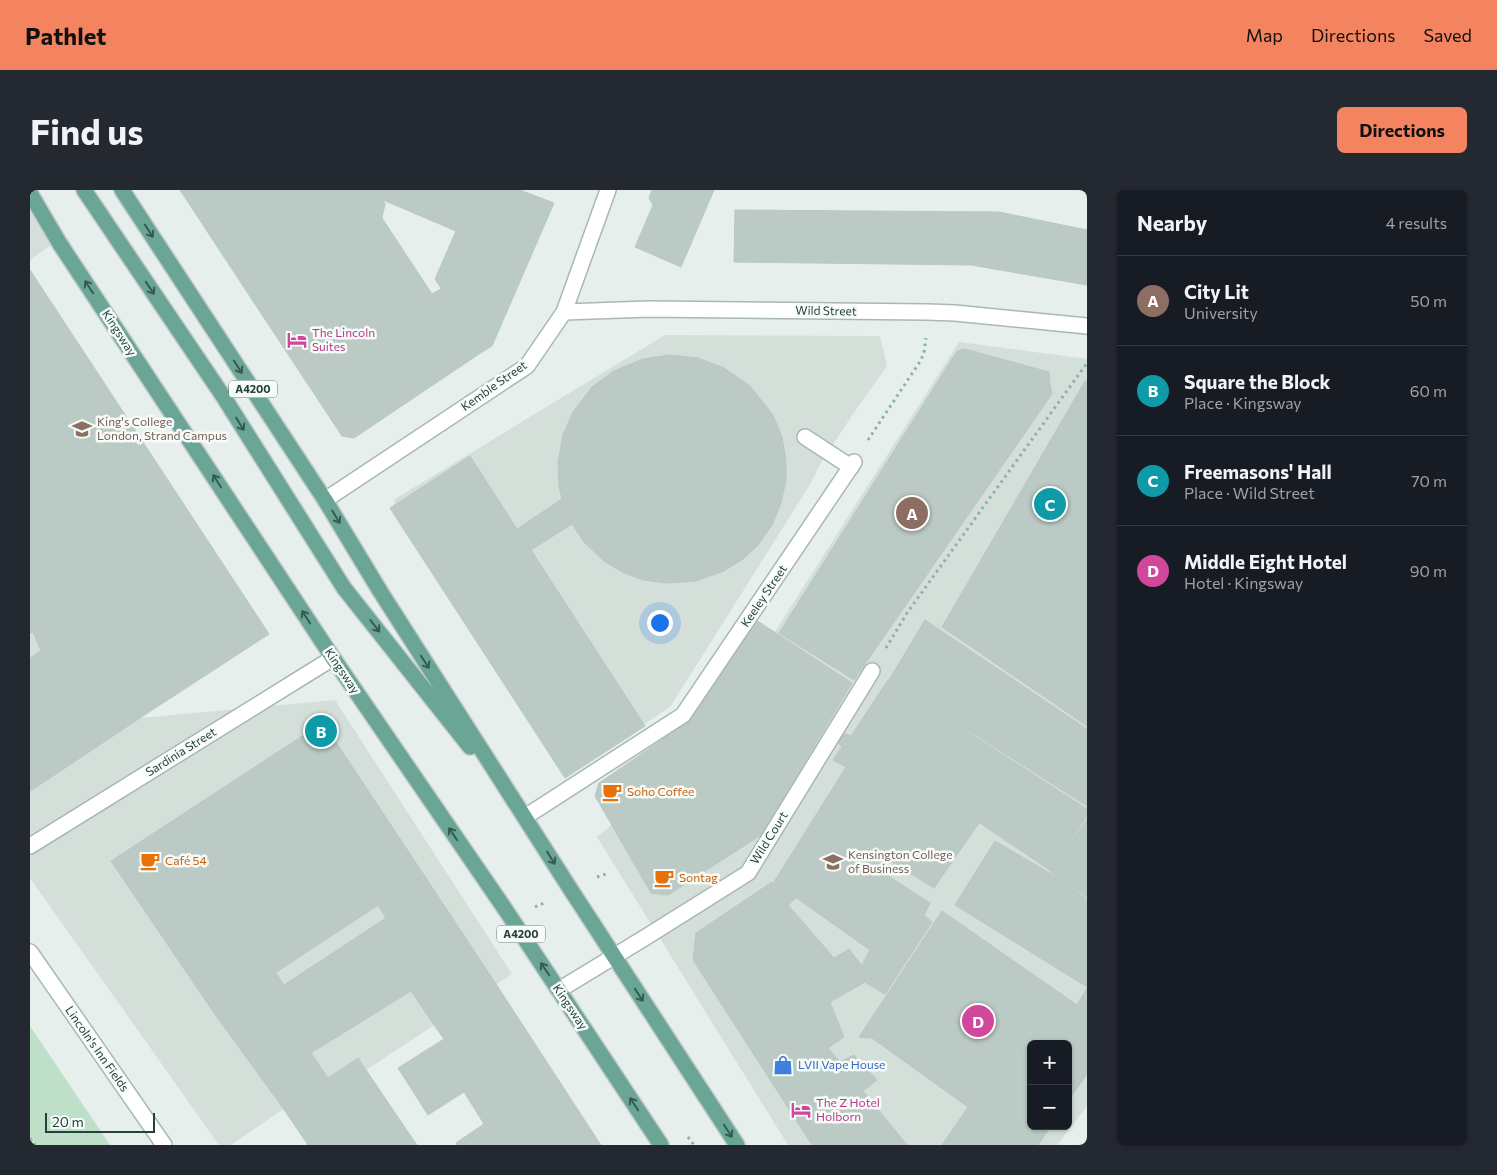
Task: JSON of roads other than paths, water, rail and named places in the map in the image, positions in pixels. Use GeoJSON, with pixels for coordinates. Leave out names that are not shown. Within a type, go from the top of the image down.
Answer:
{"type":"FeatureCollection","features":[{"type":"Feature","properties":{"kind":"main road","name":"A4200"},"geometry":{"type":"LineString","coordinates":[[84,190],[222,396],[344,588],[525,817]]}},
{"type":"Feature","properties":{"kind":"main road","name":"A4200"},"geometry":{"type":"LineString","coordinates":[[122,190],[325,500],[380,591],[614,957],[737,1145]]}},
{"type":"Feature","properties":{"kind":"main road","name":"Kingsway"},"geometry":{"type":"LineString","coordinates":[[30,193],[35,212],[60,244],[332,658],[559,990],[661,1145]]}},
{"type":"Feature","properties":{"kind":"street","name":"Kemble Street"},"geometry":{"type":"LineString","coordinates":[[325,500],[527,366],[564,312],[608,190]]}},
{"type":"Feature","properties":{"kind":"street","name":"Wild Street"},"geometry":{"type":"LineString","coordinates":[[564,312],[650,309],[927,312],[1087,326]]}},
{"type":"Feature","properties":{"kind":"street","name":"Keeley Street"},"geometry":{"type":"LineString","coordinates":[[525,817],[683,715],[852,464],[804,437]]}},
{"type":"Feature","properties":{"kind":"street","name":"Sardinia Street"},"geometry":{"type":"LineString","coordinates":[[30,846],[332,658]]}},
{"type":"Feature","properties":{"kind":"street","name":"Wild Court"},"geometry":{"type":"LineString","coordinates":[[559,990],[748,872],[872,671]]}},
{"type":"Feature","properties":{"kind":"street","name":"Lincoln's Inn Fields"},"geometry":{"type":"LineString","coordinates":[[30,952],[164,1145]]}},
{"type":"Feature","properties":{"kind":"place","name":"The Lincoln Suites"},"geometry":{"type":"Point","coordinates":[297,340]}},
{"type":"Feature","properties":{"kind":"place","name":"King's College London, Strand Campus"},"geometry":{"type":"Point","coordinates":[82,429]}},
{"type":"Feature","properties":{"kind":"place","name":"Freemasons' Hall"},"geometry":{"type":"Point","coordinates":[1050,504]}},
{"type":"Feature","properties":{"kind":"place","name":"City Lit"},"geometry":{"type":"Point","coordinates":[912,513]}},
{"type":"Feature","properties":{"kind":"place","name":"Square the Block"},"geometry":{"type":"Point","coordinates":[321,731]}},
{"type":"Feature","properties":{"kind":"place","name":"Soho Coffee"},"geometry":{"type":"Point","coordinates":[612,792]}},
{"type":"Feature","properties":{"kind":"place","name":"Café 54"},"geometry":{"type":"Point","coordinates":[150,861]}},
{"type":"Feature","properties":{"kind":"place","name":"Kensington College of Business"},"geometry":{"type":"Point","coordinates":[833,862]}},
{"type":"Feature","properties":{"kind":"place","name":"Sontag"},"geometry":{"type":"Point","coordinates":[664,878]}},
{"type":"Feature","properties":{"kind":"place","name":"Middle Eight Hotel"},"geometry":{"type":"Point","coordinates":[978,1021]}},
{"type":"Feature","properties":{"kind":"place","name":"LVII Vape House"},"geometry":{"type":"Point","coordinates":[783,1065]}},
{"type":"Feature","properties":{"kind":"place","name":"The Z Hotel Holborn"},"geometry":{"type":"Point","coordinates":[801,1110]}}]}
